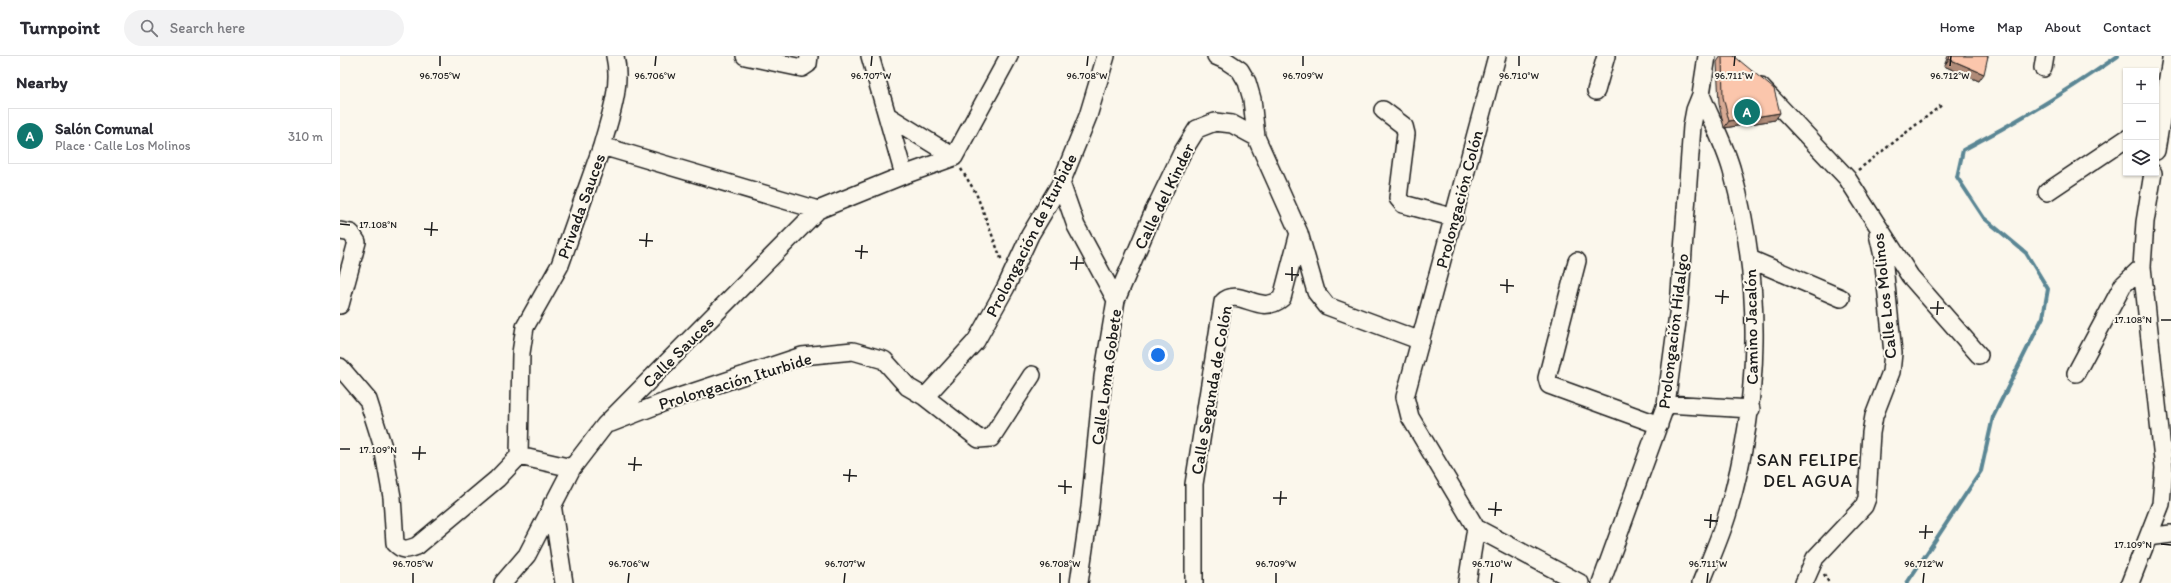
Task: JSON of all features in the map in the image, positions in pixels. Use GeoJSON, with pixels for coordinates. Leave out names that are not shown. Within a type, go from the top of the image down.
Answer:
{"type":"FeatureCollection","features":[{"type":"Feature","properties":{"kind":"street"},"geometry":{"type":"LineString","coordinates":[[602,146],[616,96],[618,67],[615,56]]}},
{"type":"Feature","properties":{"kind":"street"},"geometry":{"type":"LineString","coordinates":[[745,56],[802,68],[808,64],[809,56]]}},
{"type":"Feature","properties":{"kind":"street"},"geometry":{"type":"LineString","coordinates":[[870,56],[904,174]]}},
{"type":"Feature","properties":{"kind":"street"},"geometry":{"type":"LineString","coordinates":[[888,116],[954,156],[1009,56]]}},
{"type":"Feature","properties":{"kind":"street","name":"Prolongación de Iturbide"},"geometry":{"type":"LineString","coordinates":[[925,397],[976,341],[1006,287],[1030,235],[1061,183],[1088,116],[1106,56]]}},
{"type":"Feature","properties":{"kind":"street"},"geometry":{"type":"LineString","coordinates":[[1216,56],[1240,70],[1247,82],[1252,99],[1256,137],[1299,233],[1316,292],[1327,306],[1421,341]]}},
{"type":"Feature","properties":{"kind":"street","name":"Prolongación Colón"},"geometry":{"type":"LineString","coordinates":[[1476,528],[1410,417],[1405,397],[1497,56]]}},
{"type":"Feature","properties":{"kind":"street"},"geometry":{"type":"LineString","coordinates":[[1596,91],[1606,56]]}},
{"type":"Feature","properties":{"kind":"street","name":"Prolongación Hidalgo"},"geometry":{"type":"LineString","coordinates":[[1601,583],[1666,404],[1679,307],[1692,126],[1695,110],[1701,95],[1707,56]]}},
{"type":"Feature","properties":{"kind":"street"},"geometry":{"type":"LineString","coordinates":[[2159,119],[2169,84],[2171,59]]}},
{"type":"Feature","properties":{"kind":"street"},"geometry":{"type":"LineString","coordinates":[[1751,78],[1774,100],[1847,178],[1876,224]]}},
{"type":"Feature","properties":{"kind":"street","name":"Camino Jacalón"},"geometry":{"type":"LineString","coordinates":[[1701,95],[1732,170],[1750,259],[1754,300],[1755,350],[1751,409],[1728,513],[1701,583]]}},
{"type":"Feature","properties":{"kind":"street"},"geometry":{"type":"LineString","coordinates":[[1382,110],[1404,126],[1406,134],[1398,198],[1404,204],[1454,218]]}},
{"type":"Feature","properties":{"kind":"street","name":"Calle del Kinder"},"geometry":{"type":"LineString","coordinates":[[1116,300],[1154,211],[1182,153],[1197,129],[1215,122],[1232,124],[1256,137]]}},
{"type":"Feature","properties":{"kind":"street"},"geometry":{"type":"LineString","coordinates":[[2047,192],[2125,140]]}},
{"type":"Feature","properties":{"kind":"street","name":"Privada Sauces"},"geometry":{"type":"LineString","coordinates":[[519,456],[521,353],[525,327],[560,265],[602,146],[818,210]]}},
{"type":"Feature","properties":{"kind":"street","name":"Calle Sauces"},"geometry":{"type":"LineString","coordinates":[[504,583],[527,555],[552,504],[572,468],[605,425],[818,210],[904,174],[954,156]]}},
{"type":"Feature","properties":{"kind":"street"},"geometry":{"type":"LineString","coordinates":[[2130,583],[2161,504],[2164,468],[2142,267],[2145,222],[2152,176]]}},
{"type":"Feature","properties":{"kind":"street","name":"Calle Loma Gobete"},"geometry":{"type":"LineString","coordinates":[[1061,183],[1076,226],[1116,300],[1103,378],[1090,506],[1079,583]]}},
{"type":"Feature","properties":{"kind":"street","name":"Calle Los Molinos"},"geometry":{"type":"LineString","coordinates":[[1876,224],[1910,276],[1979,355]]}},
{"type":"Feature","properties":{"kind":"street","name":"Calle Los Molinos"},"geometry":{"type":"LineString","coordinates":[[1804,583],[1815,558],[1864,506],[1867,498],[1870,432],[1874,416],[1891,372],[1893,353],[1883,256],[1876,224]]}},
{"type":"Feature","properties":{"kind":"street"},"geometry":{"type":"LineString","coordinates":[[340,231],[351,233],[357,242],[340,304]]}},
{"type":"Feature","properties":{"kind":"street","name":"Calle Segunda de Colón"},"geometry":{"type":"LineString","coordinates":[[1194,583],[1194,484],[1223,302],[1228,297],[1235,296],[1264,306],[1275,304],[1282,298],[1299,233]]}},
{"type":"Feature","properties":{"kind":"street"},"geometry":{"type":"LineString","coordinates":[[1750,259],[1841,298]]}},
{"type":"Feature","properties":{"kind":"street"},"geometry":{"type":"LineString","coordinates":[[1577,261],[1547,378],[1549,385],[1659,426]]}},
{"type":"Feature","properties":{"kind":"street"},"geometry":{"type":"LineString","coordinates":[[2076,373],[2123,285],[2142,267]]}},
{"type":"Feature","properties":{"kind":"street","name":"Prolongación Iturbide"},"geometry":{"type":"LineString","coordinates":[[605,425],[670,400],[802,356],[853,351],[884,360],[908,387],[925,397],[979,439],[990,438],[1032,375]]}},
{"type":"Feature","properties":{"kind":"street"},"geometry":{"type":"LineString","coordinates":[[340,367],[368,400],[383,447],[392,497],[395,543],[400,548],[407,550],[417,546],[498,479],[519,456],[572,468]]}},
{"type":"Feature","properties":{"kind":"street"},"geometry":{"type":"LineString","coordinates":[[1666,404],[1751,409]]}},
{"type":"Feature","properties":{"kind":"street"},"geometry":{"type":"LineString","coordinates":[[552,504],[564,583]]}},
{"type":"Feature","properties":{"kind":"street"},"geometry":{"type":"LineString","coordinates":[[1467,583],[1476,528],[1580,583]]}},
{"type":"Feature","properties":{"kind":"street"},"geometry":{"type":"LineString","coordinates":[[2148,537],[2171,534]]}},
{"type":"Feature","properties":{"kind":"street"},"geometry":{"type":"LineString","coordinates":[[517,583],[527,555]]}},
{"type":"Feature","properties":{"kind":"path"},"geometry":{"type":"LineString","coordinates":[[1847,178],[1942,104]]}},
{"type":"Feature","properties":{"kind":"path"},"geometry":{"type":"LineString","coordinates":[[954,156],[976,193],[1003,264]]}},
{"type":"Feature","properties":{"kind":"building"},"geometry":{"type":"Polygon","coordinates":[[[1722,56],[1734,56],[1774,89],[1780,113],[1729,121],[1723,97],[1722,56]]]}},
{"type":"Feature","properties":{"kind":"building"},"geometry":{"type":"Polygon","coordinates":[[[1950,56],[1988,56],[1984,74],[1949,59],[1950,56]]]}},
{"type":"Feature","properties":{"kind":"waterway"},"geometry":{"type":"LineString","coordinates":[[1907,583],[1981,471],[1993,417],[2043,317],[2048,289],[2026,253],[1984,218],[1957,177],[1963,150],[2042,106],[2118,56]]}},
{"type":"Feature","properties":{"kind":"place","name":"Salón Comunal"},"geometry":{"type":"Point","coordinates":[1747,112]}},
{"type":"Feature","properties":{"kind":"district","name":"SAN FELIPE DEL AGUA"},"geometry":{"type":"Point","coordinates":[1808,470]}}]}
